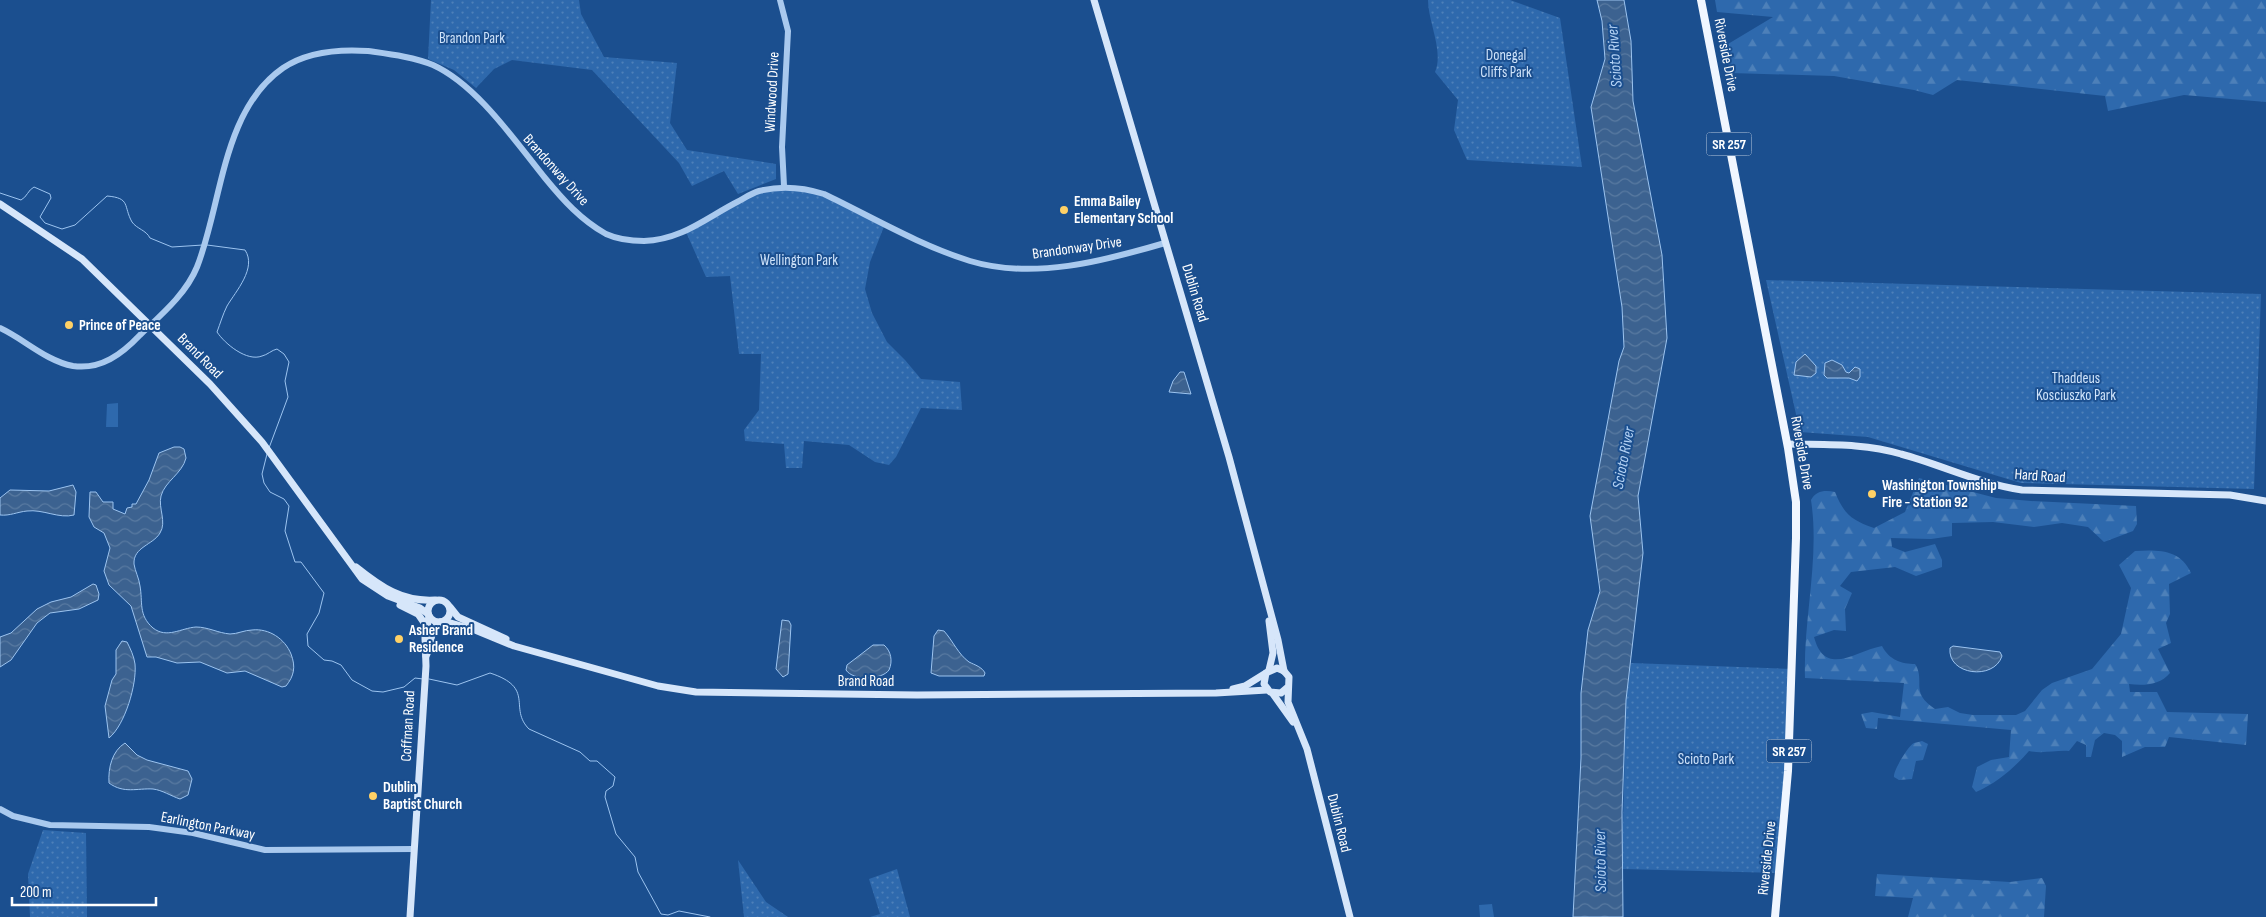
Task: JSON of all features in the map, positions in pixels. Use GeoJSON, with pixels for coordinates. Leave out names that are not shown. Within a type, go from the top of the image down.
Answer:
{"type":"FeatureCollection","features":[{"type":"Feature","properties":{"kind":"main road","name":"Dublin Road"},"geometry":{"type":"LineString","coordinates":[[1094,0],[1226,448],[1284,670]]}},
{"type":"Feature","properties":{"kind":"main road","name":"Riverside Drive"},"geometry":{"type":"LineString","coordinates":[[1701,0],[1788,444],[1796,502],[1788,771],[1774,917]]}},
{"type":"Feature","properties":{"kind":"main road","name":"Brand Road"},"geometry":{"type":"LineString","coordinates":[[0,204],[76,254],[210,384],[262,442],[362,579],[388,596],[420,608],[429,615]]}},
{"type":"Feature","properties":{"kind":"main road","name":"Hard Road"},"geometry":{"type":"LineString","coordinates":[[1788,444],[1870,447],[1901,454],[1994,485],[2022,490],[2230,495],[2266,501]]}},
{"type":"Feature","properties":{"kind":"main road","name":"Brand Road"},"geometry":{"type":"LineString","coordinates":[[348,561],[374,582],[399,596],[417,600],[435,600]]}},
{"type":"Feature","properties":{"kind":"main road","name":"Brand Road"},"geometry":{"type":"LineString","coordinates":[[388,596],[391,601],[418,614],[427,627]]}},
{"type":"Feature","properties":{"kind":"main road","name":"Dublin Road"},"geometry":{"type":"LineString","coordinates":[[1266,596],[1273,653],[1267,672]]}},
{"type":"Feature","properties":{"kind":"main road"},"geometry":{"type":"LineString","coordinates":[[435,600],[443,600],[450,607],[450,614],[442,621],[434,620],[429,615],[428,607],[435,600]]}},
{"type":"Feature","properties":{"kind":"main road","name":"Brand Road"},"geometry":{"type":"LineString","coordinates":[[450,607],[458,618],[493,632],[521,648]]}},
{"type":"Feature","properties":{"kind":"main road","name":"Coffman Road"},"geometry":{"type":"LineString","coordinates":[[410,917],[429,615]]}},
{"type":"Feature","properties":{"kind":"main road","name":"Brand Road"},"geometry":{"type":"LineString","coordinates":[[442,621],[475,630],[521,648],[658,686],[696,692],[917,695],[1270,692]]}},
{"type":"Feature","properties":{"kind":"main road","name":"Coffman Road"},"geometry":{"type":"LineString","coordinates":[[426,657],[430,650],[432,634],[442,621]]}},
{"type":"Feature","properties":{"kind":"main road"},"geometry":{"type":"LineString","coordinates":[[1277,668],[1284,670],[1289,680],[1288,687],[1282,693],[1270,692],[1263,680],[1267,672],[1277,668]]}},
{"type":"Feature","properties":{"kind":"main road","name":"Brand Road"},"geometry":{"type":"LineString","coordinates":[[1216,693],[1245,686],[1267,672]]}},
{"type":"Feature","properties":{"kind":"main road","name":"Dublin Road"},"geometry":{"type":"LineString","coordinates":[[1288,687],[1288,702],[1302,735],[1350,917]]}},
{"type":"Feature","properties":{"kind":"main road","name":"Dublin Road"},"geometry":{"type":"LineString","coordinates":[[1270,692],[1302,735]]}},
{"type":"Feature","properties":{"kind":"street","name":"Windwood Drive"},"geometry":{"type":"LineString","coordinates":[[780,0],[788,31],[782,147],[784,186]]}},
{"type":"Feature","properties":{"kind":"street","name":"Brandonway Drive"},"geometry":{"type":"LineString","coordinates":[[150,325],[183,291],[196,268],[235,134],[256,92],[263,84],[284,68],[300,59],[344,50],[392,54],[432,64],[450,74],[480,101],[566,204],[586,221],[609,235],[634,241],[659,240],[686,232],[758,191],[784,186],[810,189],[824,194],[934,247],[982,264],[1043,268],[1106,259],[1165,243]]}},
{"type":"Feature","properties":{"kind":"street"},"geometry":{"type":"LineString","coordinates":[[0,328],[45,355],[66,364],[85,367],[110,360],[128,347],[150,325]]}},
{"type":"Feature","properties":{"kind":"street","name":"Earlington Parkway"},"geometry":{"type":"LineString","coordinates":[[0,809],[13,816],[50,825],[149,827],[193,833],[264,850],[414,849]]}},
{"type":"Feature","properties":{"kind":"green space","name":"Brandon Park"},"geometry":{"type":"Polygon","coordinates":[[[431,0],[579,0],[581,14],[604,57],[677,63],[670,123],[687,150],[776,164],[776,179],[738,194],[724,171],[692,186],[679,163],[592,70],[512,60],[494,69],[476,88],[454,70],[428,59],[431,0]]]}},
{"type":"Feature","properties":{"kind":"green space","name":"Donegal Cliffs Park"},"geometry":{"type":"Polygon","coordinates":[[[1428,0],[1510,0],[1560,18],[1582,167],[1467,160],[1454,130],[1458,100],[1435,72],[1438,55],[1428,0]]]}},
{"type":"Feature","properties":{"kind":"green space"},"geometry":{"type":"Polygon","coordinates":[[[1715,0],[2266,0],[2266,102],[2184,95],[2108,111],[2105,96],[1957,80],[1933,95],[1834,76],[1731,73],[1723,47],[1773,17],[1717,12],[1715,0]]]}},
{"type":"Feature","properties":{"kind":"green space","name":"Wellington Park"},"geometry":{"type":"Polygon","coordinates":[[[810,189],[885,224],[870,262],[865,289],[872,313],[887,342],[921,379],[960,382],[962,410],[921,408],[896,457],[889,465],[875,462],[849,445],[804,441],[802,468],[786,468],[784,444],[745,441],[744,430],[759,410],[761,354],[739,354],[730,276],[706,277],[686,232],[757,191],[810,189]]]}},
{"type":"Feature","properties":{"kind":"green space","name":"Thaddeus Kosciuszko Park"},"geometry":{"type":"Polygon","coordinates":[[[1766,280],[2261,294],[2254,489],[2021,483],[1868,437],[1800,432],[1766,280]]]}},
{"type":"Feature","properties":{"kind":"green space"},"geometry":{"type":"Polygon","coordinates":[[[118,403],[118,427],[106,427],[107,404],[118,403]]]}},
{"type":"Feature","properties":{"kind":"green space"},"geometry":{"type":"Polygon","coordinates":[[[1919,478],[1996,498],[2136,506],[2137,524],[2133,531],[2104,542],[2088,527],[2062,523],[2034,527],[1993,522],[1952,523],[1952,536],[1931,539],[1891,538],[1892,547],[1905,552],[1935,544],[1942,560],[1942,567],[1916,576],[1895,567],[1851,572],[1840,586],[1852,593],[1845,609],[1846,631],[1834,630],[1814,637],[1819,649],[1825,656],[1833,659],[1842,659],[1882,646],[1892,658],[1905,663],[1915,664],[1918,670],[1922,697],[1935,709],[1948,707],[1960,713],[1973,715],[2016,715],[2025,711],[2042,690],[2052,683],[2092,669],[2121,634],[2131,588],[2119,565],[2135,551],[2160,551],[2175,555],[2181,559],[2191,573],[2169,584],[2170,614],[2166,623],[2171,643],[2158,649],[2170,673],[2161,680],[2151,684],[2129,684],[2130,692],[2157,692],[2167,712],[2248,714],[2246,745],[2169,737],[2165,747],[2145,747],[2122,757],[2122,741],[2115,735],[2104,733],[2095,740],[2091,757],[2086,757],[2086,745],[2077,741],[2069,751],[2029,751],[2005,774],[1976,792],[1972,787],[1977,767],[1991,760],[2009,757],[2011,730],[1878,718],[1877,729],[1866,728],[1861,714],[1872,712],[1900,717],[1904,683],[1805,678],[1806,634],[1814,544],[1811,500],[1816,494],[1821,492],[1835,492],[1849,515],[1859,522],[1874,528],[1905,512],[1919,478]]]}},
{"type":"Feature","properties":{"kind":"green space","name":"Scioto Park"},"geometry":{"type":"Polygon","coordinates":[[[1631,663],[1792,669],[1779,873],[1622,869],[1626,700],[1631,663]]]}},
{"type":"Feature","properties":{"kind":"green space"},"geometry":{"type":"Polygon","coordinates":[[[1922,741],[1928,744],[1923,760],[1916,761],[1912,779],[1899,780],[1894,777],[1898,764],[1908,749],[1914,743],[1922,741]]]}},
{"type":"Feature","properties":{"kind":"green space"},"geometry":{"type":"Polygon","coordinates":[[[43,830],[86,833],[87,917],[30,917],[28,874],[43,830]]]}},
{"type":"Feature","properties":{"kind":"green space"},"geometry":{"type":"Polygon","coordinates":[[[738,860],[766,902],[788,917],[744,917],[738,860]]]}},
{"type":"Feature","properties":{"kind":"green space"},"geometry":{"type":"Polygon","coordinates":[[[897,869],[910,917],[870,917],[880,914],[869,879],[897,869]]]}},
{"type":"Feature","properties":{"kind":"green space"},"geometry":{"type":"Polygon","coordinates":[[[1877,874],[2010,882],[2042,878],[2046,886],[2044,917],[1908,917],[1913,898],[1875,896],[1877,874]]]}},
{"type":"Feature","properties":{"kind":"green space"},"geometry":{"type":"Polygon","coordinates":[[[1492,904],[1494,917],[1480,917],[1479,905],[1492,904]]]}},
{"type":"Feature","properties":{"kind":"water","name":"Scioto River"},"geometry":{"type":"Polygon","coordinates":[[[1597,0],[1624,0],[1631,41],[1633,101],[1662,255],[1667,338],[1638,496],[1643,553],[1626,700],[1622,812],[1623,917],[1573,917],[1581,758],[1581,693],[1588,630],[1600,591],[1590,516],[1619,361],[1624,347],[1622,307],[1591,107],[1605,59],[1602,21],[1597,0]]]}},
{"type":"Feature","properties":{"kind":"water"},"geometry":{"type":"Polygon","coordinates":[[[1805,354],[1816,366],[1816,373],[1811,377],[1794,375],[1796,362],[1805,354]]]}},
{"type":"Feature","properties":{"kind":"water"},"geometry":{"type":"Polygon","coordinates":[[[1832,360],[1842,365],[1846,372],[1849,373],[1855,367],[1860,369],[1860,377],[1857,381],[1849,378],[1827,378],[1824,375],[1825,363],[1832,360]]]}},
{"type":"Feature","properties":{"kind":"water"},"geometry":{"type":"Polygon","coordinates":[[[1180,372],[1184,372],[1191,394],[1169,392],[1173,381],[1180,372]]]}},
{"type":"Feature","properties":{"kind":"water"},"geometry":{"type":"Polygon","coordinates":[[[174,447],[184,449],[186,458],[181,469],[166,486],[161,496],[162,529],[157,537],[140,550],[135,558],[134,564],[145,618],[153,628],[164,633],[196,627],[230,634],[252,630],[270,633],[281,639],[293,659],[291,679],[286,686],[282,687],[245,671],[227,673],[200,662],[177,663],[156,657],[147,657],[131,606],[109,585],[104,571],[110,548],[104,533],[94,527],[89,517],[90,492],[96,492],[103,502],[113,502],[113,509],[125,514],[127,508],[132,507],[132,504],[136,504],[149,480],[159,453],[174,447]]]}},
{"type":"Feature","properties":{"kind":"water"},"geometry":{"type":"Polygon","coordinates":[[[73,485],[76,492],[74,515],[63,516],[33,511],[0,515],[0,498],[10,490],[49,491],[73,485]]]}},
{"type":"Feature","properties":{"kind":"water"},"geometry":{"type":"Polygon","coordinates":[[[93,584],[96,585],[99,594],[98,600],[79,609],[50,613],[37,623],[11,660],[0,667],[0,637],[11,633],[37,609],[51,602],[71,597],[93,584]]]}},
{"type":"Feature","properties":{"kind":"water"},"geometry":{"type":"Polygon","coordinates":[[[782,620],[789,621],[791,625],[788,674],[783,677],[776,669],[782,620]]]}},
{"type":"Feature","properties":{"kind":"water"},"geometry":{"type":"Polygon","coordinates":[[[938,630],[944,631],[965,659],[984,671],[984,676],[939,676],[931,673],[934,636],[938,630]]]}},
{"type":"Feature","properties":{"kind":"water"},"geometry":{"type":"Polygon","coordinates":[[[122,641],[127,642],[134,658],[134,682],[125,714],[115,732],[109,738],[105,706],[112,680],[116,674],[116,650],[122,641]]]}},
{"type":"Feature","properties":{"kind":"water"},"geometry":{"type":"Polygon","coordinates":[[[873,645],[884,645],[890,653],[889,670],[880,676],[868,678],[850,674],[846,670],[847,665],[873,645]]]}},
{"type":"Feature","properties":{"kind":"water"},"geometry":{"type":"Polygon","coordinates":[[[1953,646],[2000,652],[2002,656],[1997,664],[1990,669],[1981,672],[1972,671],[1963,669],[1956,664],[1951,657],[1950,648],[1953,646]]]}},
{"type":"Feature","properties":{"kind":"water"},"geometry":{"type":"Polygon","coordinates":[[[125,743],[137,755],[147,760],[188,771],[192,779],[188,795],[180,799],[156,790],[131,790],[109,783],[109,772],[114,755],[125,743]]]}},
{"type":"Feature","properties":{"kind":"waterway"},"geometry":{"type":"LineString","coordinates":[[0,193],[21,200],[34,187],[50,194],[51,198],[40,217],[45,223],[62,229],[75,225],[107,196],[115,197],[123,201],[132,222],[150,238],[172,247],[203,245]]}},
{"type":"Feature","properties":{"kind":"waterway"},"geometry":{"type":"LineString","coordinates":[[207,245],[245,250],[249,264],[244,279],[227,306],[217,332],[225,342],[243,354],[256,357],[277,349],[284,354],[289,362],[285,381],[288,397],[269,448]]}},
{"type":"Feature","properties":{"kind":"waterway"},"geometry":{"type":"LineString","coordinates":[[267,454],[262,474],[264,483],[270,492],[284,499],[289,506],[285,531],[295,562],[301,562],[324,593],[319,613],[307,634],[308,646],[324,660],[341,665],[352,680],[372,691],[383,692],[404,687],[415,678],[423,679]]}},
{"type":"Feature","properties":{"kind":"waterway"},"geometry":{"type":"LineString","coordinates":[[429,679],[457,685],[490,673],[513,685],[519,699],[523,721],[529,729],[580,752],[590,761],[597,761],[615,777],[613,786],[606,791],[605,797],[616,834],[635,857],[638,872],[661,914],[668,915],[679,911],[710,917]]}},
{"type":"Feature","properties":{"kind":"place","name":"Emma Bailey Elementary School"},"geometry":{"type":"Point","coordinates":[1064,210]}},
{"type":"Feature","properties":{"kind":"place","name":"Prince of Peace"},"geometry":{"type":"Point","coordinates":[69,325]}},
{"type":"Feature","properties":{"kind":"place","name":"Washington Township Fire - Station 92"},"geometry":{"type":"Point","coordinates":[1872,494]}},
{"type":"Feature","properties":{"kind":"place","name":"Asher Brand Residence"},"geometry":{"type":"Point","coordinates":[399,639]}},
{"type":"Feature","properties":{"kind":"place","name":"Dublin Baptist Church"},"geometry":{"type":"Point","coordinates":[373,796]}}]}
